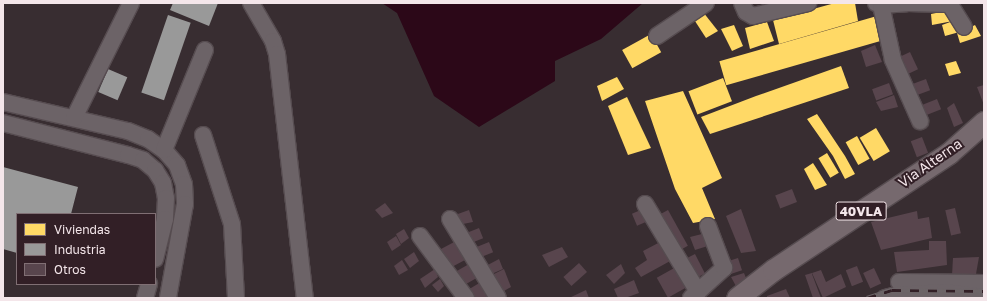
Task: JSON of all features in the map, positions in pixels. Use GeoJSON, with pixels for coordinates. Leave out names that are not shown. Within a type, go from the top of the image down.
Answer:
{"type":"FeatureCollection","features":[{"type":"Feature","properties":{"kind":"main road","name":"Via Alterna"},"geometry":{"type":"LineString","coordinates":[[737,298],[773,270],[949,153],[984,122]]}},
{"type":"Feature","properties":{"kind":"street"},"geometry":{"type":"LineString","coordinates":[[74,118],[131,3]]}},
{"type":"Feature","properties":{"kind":"street"},"geometry":{"type":"LineString","coordinates":[[251,3],[273,41],[277,54],[305,298]]}},
{"type":"Feature","properties":{"kind":"street"},"geometry":{"type":"LineString","coordinates":[[657,36],[706,3]]}},
{"type":"Feature","properties":{"kind":"street"},"geometry":{"type":"LineString","coordinates":[[742,3],[746,12],[750,16],[779,6],[808,3]]}},
{"type":"Feature","properties":{"kind":"street"},"geometry":{"type":"LineString","coordinates":[[920,122],[893,60],[878,4],[949,4],[964,27]]}},
{"type":"Feature","properties":{"kind":"street"},"geometry":{"type":"LineString","coordinates":[[164,150],[205,50]]}},
{"type":"Feature","properties":{"kind":"street"},"geometry":{"type":"LineString","coordinates":[[3,102],[128,131],[148,139],[164,150],[177,165],[184,184],[185,204],[168,298]]}},
{"type":"Feature","properties":{"kind":"street"},"geometry":{"type":"LineString","coordinates":[[3,123],[143,160],[154,170],[162,183],[166,198],[165,219],[156,255]]}},
{"type":"Feature","properties":{"kind":"street"},"geometry":{"type":"LineString","coordinates":[[203,135],[232,224],[236,298]]}},
{"type":"Feature","properties":{"kind":"street"},"geometry":{"type":"LineString","coordinates":[[645,204],[694,295],[724,268],[708,226]]}},
{"type":"Feature","properties":{"kind":"street"},"geometry":{"type":"LineString","coordinates":[[450,219],[498,298]]}},
{"type":"Feature","properties":{"kind":"street"},"geometry":{"type":"LineString","coordinates":[[420,236],[466,298]]}},
{"type":"Feature","properties":{"kind":"street"},"geometry":{"type":"LineString","coordinates":[[899,282],[984,283]]}},
{"type":"Feature","properties":{"kind":"street"},"geometry":{"type":"LineString","coordinates":[[145,298],[149,285]]}},
{"type":"Feature","properties":{"kind":"street"},"geometry":{"type":"LineString","coordinates":[[885,298],[897,295],[944,292],[984,297]]}},
{"type":"Feature","properties":{"kind":"shaded area"},"geometry":{"type":"Polygon","coordinates":[[[382,3],[643,3],[601,39],[555,61],[555,81],[479,127],[434,96],[397,13],[382,3]]]}},
{"type":"Feature","properties":{"kind":"building: Viviendas"},"geometry":{"type":"Polygon","coordinates":[[[835,3],[855,3],[858,21],[779,44],[773,20],[835,3]]]}},
{"type":"Feature","properties":{"kind":"building: Viviendas"},"geometry":{"type":"Polygon","coordinates":[[[951,10],[965,30],[975,25],[981,36],[960,43],[957,33],[963,31],[945,36],[942,25],[953,21],[932,25],[931,14],[951,10]]]}},
{"type":"Feature","properties":{"kind":"building: Viviendas"},"geometry":{"type":"Polygon","coordinates":[[[703,12],[718,31],[706,38],[693,18],[703,12]]]}},
{"type":"Feature","properties":{"kind":"building: Viviendas"},"geometry":{"type":"Polygon","coordinates":[[[877,16],[884,40],[726,85],[719,61],[877,16]]]}},
{"type":"Feature","properties":{"kind":"building: Viviendas"},"geometry":{"type":"Polygon","coordinates":[[[767,22],[774,41],[750,49],[745,28],[767,22]]]}},
{"type":"Feature","properties":{"kind":"building: Viviendas"},"geometry":{"type":"Polygon","coordinates":[[[734,25],[743,46],[732,51],[721,29],[734,25]]]}},
{"type":"Feature","properties":{"kind":"building: Viviendas"},"geometry":{"type":"Polygon","coordinates":[[[651,34],[661,52],[632,68],[622,50],[651,34]]]}},
{"type":"Feature","properties":{"kind":"building: Viviendas"},"geometry":{"type":"Polygon","coordinates":[[[956,61],[961,73],[949,76],[945,64],[956,61]]]}},
{"type":"Feature","properties":{"kind":"building: Viviendas"},"geometry":{"type":"Polygon","coordinates":[[[841,66],[849,88],[710,134],[701,117],[756,96],[841,66]]]}},
{"type":"Feature","properties":{"kind":"building: Viviendas"},"geometry":{"type":"Polygon","coordinates":[[[617,77],[624,89],[602,101],[597,86],[617,77]]]}},
{"type":"Feature","properties":{"kind":"building: Viviendas"},"geometry":{"type":"Polygon","coordinates":[[[723,78],[732,101],[697,115],[688,91],[723,78]]]}},
{"type":"Feature","properties":{"kind":"building: Viviendas"},"geometry":{"type":"Polygon","coordinates":[[[683,91],[722,178],[702,188],[715,219],[693,223],[675,189],[645,101],[683,91]]]}},
{"type":"Feature","properties":{"kind":"building: Viviendas"},"geometry":{"type":"Polygon","coordinates":[[[627,97],[651,148],[628,155],[608,106],[627,97]]]}},
{"type":"Feature","properties":{"kind":"building: Viviendas"},"geometry":{"type":"Polygon","coordinates":[[[817,114],[855,174],[845,179],[833,156],[807,119],[817,114]]]}},
{"type":"Feature","properties":{"kind":"building: Viviendas"},"geometry":{"type":"Polygon","coordinates":[[[876,128],[890,151],[874,161],[860,138],[876,128]]]}},
{"type":"Feature","properties":{"kind":"building: Viviendas"},"geometry":{"type":"Polygon","coordinates":[[[857,136],[870,159],[858,165],[846,142],[857,136]]]}},
{"type":"Feature","properties":{"kind":"building: Viviendas"},"geometry":{"type":"Polygon","coordinates":[[[827,153],[839,173],[830,178],[818,158],[827,153]]]}},
{"type":"Feature","properties":{"kind":"building: Viviendas"},"geometry":{"type":"Polygon","coordinates":[[[813,163],[827,185],[815,190],[804,169],[813,163]]]}},
{"type":"Feature","properties":{"kind":"building: Industria"},"geometry":{"type":"Polygon","coordinates":[[[173,3],[218,3],[209,26],[170,10],[173,3]]]}},
{"type":"Feature","properties":{"kind":"building: Industria"},"geometry":{"type":"Polygon","coordinates":[[[168,15],[191,23],[164,100],[141,93],[168,15]]]}},
{"type":"Feature","properties":{"kind":"building: Industria"},"geometry":{"type":"Polygon","coordinates":[[[108,69],[127,77],[118,100],[98,92],[108,69]]]}},
{"type":"Feature","properties":{"kind":"building: Industria"},"geometry":{"type":"Polygon","coordinates":[[[3,167],[78,187],[71,213],[16,213],[16,253],[3,249],[3,167]]]}},
{"type":"Feature","properties":{"kind":"building: Otros"},"geometry":{"type":"Polygon","coordinates":[[[875,45],[882,62],[866,67],[861,51],[875,45]]]}},
{"type":"Feature","properties":{"kind":"building: Otros"},"geometry":{"type":"Polygon","coordinates":[[[910,52],[918,69],[903,76],[895,59],[910,52]]]}},
{"type":"Feature","properties":{"kind":"building: Otros"},"geometry":{"type":"Polygon","coordinates":[[[926,79],[930,90],[913,96],[909,85],[926,79]]]}},
{"type":"Feature","properties":{"kind":"building: Otros"},"geometry":{"type":"Polygon","coordinates":[[[889,83],[893,94],[876,100],[872,89],[889,83]]]}},
{"type":"Feature","properties":{"kind":"building: Otros"},"geometry":{"type":"Polygon","coordinates":[[[984,85],[984,105],[977,87],[984,85]]]}},
{"type":"Feature","properties":{"kind":"building: Otros"},"geometry":{"type":"Polygon","coordinates":[[[894,95],[898,107],[881,111],[876,102],[894,95]]]}},
{"type":"Feature","properties":{"kind":"building: Otros"},"geometry":{"type":"Polygon","coordinates":[[[937,99],[941,109],[922,117],[918,107],[937,99]]]}},
{"type":"Feature","properties":{"kind":"building: Otros"},"geometry":{"type":"Polygon","coordinates":[[[954,103],[963,123],[954,127],[947,108],[954,103]]]}},
{"type":"Feature","properties":{"kind":"building: Otros"},"geometry":{"type":"Polygon","coordinates":[[[922,137],[928,153],[917,157],[911,141],[922,137]]]}},
{"type":"Feature","properties":{"kind":"building: Otros"},"geometry":{"type":"Polygon","coordinates":[[[792,189],[797,202],[780,209],[775,195],[792,189]]]}},
{"type":"Feature","properties":{"kind":"building: Otros"},"geometry":{"type":"Polygon","coordinates":[[[385,203],[393,213],[382,218],[375,210],[385,203]]]}},
{"type":"Feature","properties":{"kind":"building: Otros"},"geometry":{"type":"Polygon","coordinates":[[[955,208],[961,233],[951,236],[945,210],[955,208]]]}},
{"type":"Feature","properties":{"kind":"building: Otros"},"geometry":{"type":"Polygon","coordinates":[[[643,209],[648,221],[637,226],[632,214],[643,209]]]}},
{"type":"Feature","properties":{"kind":"building: Otros"},"geometry":{"type":"Polygon","coordinates":[[[741,209],[756,251],[741,253],[726,216],[741,209]]]}},
{"type":"Feature","properties":{"kind":"building: Otros"},"geometry":{"type":"Polygon","coordinates":[[[469,210],[473,222],[458,225],[455,215],[469,210]]]}},
{"type":"Feature","properties":{"kind":"building: Otros"},"geometry":{"type":"Polygon","coordinates":[[[668,210],[688,246],[678,251],[658,215],[668,210]]]}},
{"type":"Feature","properties":{"kind":"building: Otros"},"geometry":{"type":"Polygon","coordinates":[[[917,211],[918,219],[929,217],[932,238],[881,250],[871,222],[917,211]]]}},
{"type":"Feature","properties":{"kind":"building: Otros"},"geometry":{"type":"Polygon","coordinates":[[[479,228],[483,238],[467,245],[463,234],[479,228]]]}},
{"type":"Feature","properties":{"kind":"building: Otros"},"geometry":{"type":"Polygon","coordinates":[[[404,229],[409,238],[401,244],[396,234],[404,229]]]}},
{"type":"Feature","properties":{"kind":"building: Otros"},"geometry":{"type":"Polygon","coordinates":[[[706,233],[711,245],[695,250],[690,237],[706,233]]]}},
{"type":"Feature","properties":{"kind":"building: Otros"},"geometry":{"type":"Polygon","coordinates":[[[396,236],[401,245],[392,251],[387,242],[396,236]]]}},
{"type":"Feature","properties":{"kind":"building: Otros"},"geometry":{"type":"Polygon","coordinates":[[[456,241],[466,260],[450,268],[440,249],[456,241]]]}},
{"type":"Feature","properties":{"kind":"building: Otros"},"geometry":{"type":"Polygon","coordinates":[[[662,241],[672,260],[641,277],[635,268],[647,260],[643,251],[662,241]]]}},
{"type":"Feature","properties":{"kind":"building: Otros"},"geometry":{"type":"Polygon","coordinates":[[[929,241],[946,241],[947,265],[897,272],[894,252],[929,250],[929,241]]]}},
{"type":"Feature","properties":{"kind":"building: Otros"},"geometry":{"type":"Polygon","coordinates":[[[489,242],[493,252],[476,259],[472,249],[489,242]]]}},
{"type":"Feature","properties":{"kind":"building: Otros"},"geometry":{"type":"Polygon","coordinates":[[[562,247],[568,257],[549,267],[542,255],[562,247]]]}},
{"type":"Feature","properties":{"kind":"building: Otros"},"geometry":{"type":"Polygon","coordinates":[[[414,252],[419,261],[410,268],[404,259],[414,252]]]}},
{"type":"Feature","properties":{"kind":"building: Otros"},"geometry":{"type":"Polygon","coordinates":[[[695,254],[705,274],[695,279],[685,259],[695,254]]]}},
{"type":"Feature","properties":{"kind":"building: Otros"},"geometry":{"type":"Polygon","coordinates":[[[979,257],[976,274],[952,275],[953,258],[979,257]]]}},
{"type":"Feature","properties":{"kind":"building: Otros"},"geometry":{"type":"Polygon","coordinates":[[[738,258],[742,270],[729,275],[725,262],[738,258]]]}},
{"type":"Feature","properties":{"kind":"building: Otros"},"geometry":{"type":"Polygon","coordinates":[[[499,259],[503,269],[487,276],[484,267],[499,259]]]}},
{"type":"Feature","properties":{"kind":"building: Otros"},"geometry":{"type":"Polygon","coordinates":[[[402,260],[408,270],[399,275],[394,266],[402,260]]]}},
{"type":"Feature","properties":{"kind":"building: Otros"},"geometry":{"type":"Polygon","coordinates":[[[579,263],[587,272],[571,286],[563,277],[579,263]]]}},
{"type":"Feature","properties":{"kind":"building: Otros"},"geometry":{"type":"Polygon","coordinates":[[[469,264],[477,278],[461,287],[453,274],[469,264]]]}},
{"type":"Feature","properties":{"kind":"building: Otros"},"geometry":{"type":"Polygon","coordinates":[[[621,264],[625,273],[614,284],[606,275],[621,264]]]}},
{"type":"Feature","properties":{"kind":"building: Otros"},"geometry":{"type":"Polygon","coordinates":[[[857,266],[863,282],[852,286],[846,270],[857,266]]]}},
{"type":"Feature","properties":{"kind":"building: Otros"},"geometry":{"type":"Polygon","coordinates":[[[676,267],[687,287],[668,298],[657,278],[676,267]]]}},
{"type":"Feature","properties":{"kind":"building: Otros"},"geometry":{"type":"Polygon","coordinates":[[[874,268],[881,283],[870,288],[863,273],[874,268]]]}},
{"type":"Feature","properties":{"kind":"building: Otros"},"geometry":{"type":"Polygon","coordinates":[[[435,269],[438,277],[425,288],[420,279],[435,269]]]}},
{"type":"Feature","properties":{"kind":"building: Otros"},"geometry":{"type":"Polygon","coordinates":[[[504,269],[511,287],[497,295],[488,277],[504,269]]]}},
{"type":"Feature","properties":{"kind":"building: Otros"},"geometry":{"type":"Polygon","coordinates":[[[821,270],[826,282],[841,274],[846,287],[823,298],[812,273],[821,270]]]}},
{"type":"Feature","properties":{"kind":"building: Otros"},"geometry":{"type":"Polygon","coordinates":[[[744,273],[748,283],[737,288],[731,277],[744,273]]]}},
{"type":"Feature","properties":{"kind":"building: Otros"},"geometry":{"type":"Polygon","coordinates":[[[812,273],[821,298],[813,298],[805,275],[812,273]]]}},
{"type":"Feature","properties":{"kind":"building: Otros"},"geometry":{"type":"Polygon","coordinates":[[[440,279],[444,286],[438,292],[432,285],[440,279]]]}},
{"type":"Feature","properties":{"kind":"building: Otros"},"geometry":{"type":"Polygon","coordinates":[[[486,279],[493,298],[470,298],[466,291],[486,279]]]}},
{"type":"Feature","properties":{"kind":"building: Otros"},"geometry":{"type":"Polygon","coordinates":[[[634,280],[639,293],[625,298],[618,298],[614,289],[634,280]]]}},
{"type":"Feature","properties":{"kind":"building: Otros"},"geometry":{"type":"Polygon","coordinates":[[[786,289],[790,298],[767,298],[767,296],[786,289]]]}},
{"type":"Feature","properties":{"kind":"building: Otros"},"geometry":{"type":"Polygon","coordinates":[[[586,290],[589,298],[569,298],[586,290]]]}},
{"type":"Feature","properties":{"kind":"railway"},"geometry":{"type":"LineString","coordinates":[[867,298],[892,290],[984,291]]}}]}
